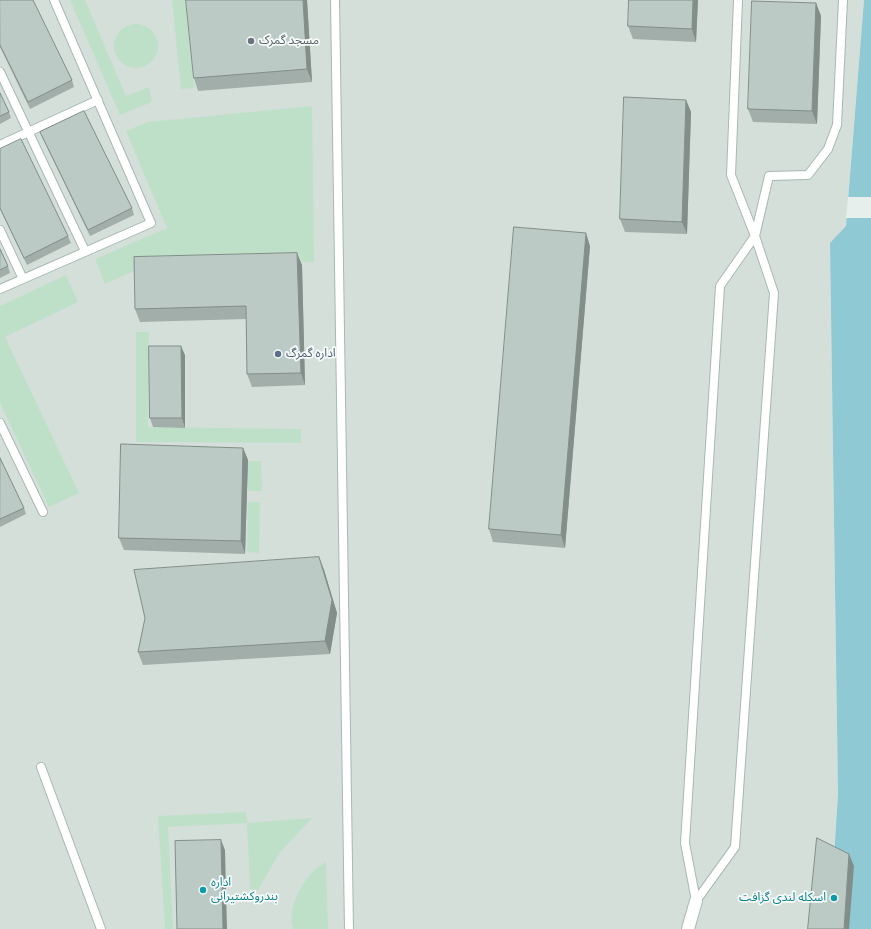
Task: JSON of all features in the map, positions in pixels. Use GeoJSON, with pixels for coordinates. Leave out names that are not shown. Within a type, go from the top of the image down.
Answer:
{"type":"FeatureCollection","features":[{"type":"Feature","properties":{"kind":"main road"},"geometry":{"type":"LineString","coordinates":[[689,929],[696,901]]}},
{"type":"Feature","properties":{"kind":"lane"},"geometry":{"type":"LineString","coordinates":[[0,289],[151,222],[54,0]]}},
{"type":"Feature","properties":{"kind":"lane"},"geometry":{"type":"LineString","coordinates":[[335,0],[349,929]]}},
{"type":"Feature","properties":{"kind":"lane"},"geometry":{"type":"LineString","coordinates":[[696,901],[735,847],[774,293],[755,236],[731,175],[738,0]]}},
{"type":"Feature","properties":{"kind":"lane"},"geometry":{"type":"LineString","coordinates":[[696,901],[685,843],[720,286],[755,236],[770,176],[808,175],[828,149],[837,125],[843,0]]}},
{"type":"Feature","properties":{"kind":"lane"},"geometry":{"type":"LineString","coordinates":[[0,72],[85,252]]}},
{"type":"Feature","properties":{"kind":"lane"},"geometry":{"type":"LineString","coordinates":[[0,145],[98,100]]}},
{"type":"Feature","properties":{"kind":"lane"},"geometry":{"type":"LineString","coordinates":[[0,230],[23,279]]}},
{"type":"Feature","properties":{"kind":"lane"},"geometry":{"type":"LineString","coordinates":[[0,423],[43,512]]}},
{"type":"Feature","properties":{"kind":"lane"},"geometry":{"type":"LineString","coordinates":[[41,767],[101,929]]}},
{"type":"Feature","properties":{"kind":"shaded area"},"geometry":{"type":"Polygon","coordinates":[[[0,0],[864,0],[846,226],[830,244],[838,794],[834,857],[814,929],[0,929],[0,0]]]}},
{"type":"Feature","properties":{"kind":"green space"},"geometry":{"type":"Polygon","coordinates":[[[70,0],[85,0],[126,96],[149,87],[152,102],[120,115],[70,0]]]}},
{"type":"Feature","properties":{"kind":"green space"},"geometry":{"type":"Polygon","coordinates":[[[172,0],[188,0],[194,88],[181,89],[172,0]]]}},
{"type":"Feature","properties":{"kind":"green space"},"geometry":{"type":"Polygon","coordinates":[[[136,24],[148,28],[154,34],[158,46],[154,58],[148,64],[136,68],[124,64],[118,58],[114,46],[118,34],[124,28],[136,24]]]}},
{"type":"Feature","properties":{"kind":"green space"},"geometry":{"type":"Polygon","coordinates":[[[312,106],[314,262],[141,268],[105,284],[95,259],[167,228],[126,131],[148,122],[312,106]]]}},
{"type":"Feature","properties":{"kind":"green space"},"geometry":{"type":"Polygon","coordinates":[[[66,275],[78,302],[5,337],[79,493],[49,507],[0,403],[0,306],[66,275]]]}},
{"type":"Feature","properties":{"kind":"green space"},"geometry":{"type":"Polygon","coordinates":[[[136,332],[149,332],[148,427],[301,429],[301,443],[136,442],[136,332]]]}},
{"type":"Feature","properties":{"kind":"green space"},"geometry":{"type":"Polygon","coordinates":[[[248,461],[261,461],[262,491],[248,491],[248,461]]]}},
{"type":"Feature","properties":{"kind":"green space"},"geometry":{"type":"Polygon","coordinates":[[[248,502],[260,502],[259,553],[247,552],[248,502]]]}},
{"type":"Feature","properties":{"kind":"green space"},"geometry":{"type":"Polygon","coordinates":[[[246,812],[247,823],[168,827],[173,929],[165,929],[158,816],[246,812]]]}},
{"type":"Feature","properties":{"kind":"green space"},"geometry":{"type":"Polygon","coordinates":[[[312,818],[280,852],[258,890],[250,889],[247,823],[312,818]]]}},
{"type":"Feature","properties":{"kind":"green space"},"geometry":{"type":"Polygon","coordinates":[[[326,862],[328,929],[293,929],[293,906],[299,890],[313,871],[326,862]]]}},
{"type":"Feature","properties":{"kind":"water"},"geometry":{"type":"Polygon","coordinates":[[[864,0],[871,0],[871,929],[849,929],[834,857],[838,794],[830,243],[846,226],[864,0]]]}},
{"type":"Feature","properties":{"kind":"pier"},"geometry":{"type":"Polygon","coordinates":[[[848,197],[871,197],[871,218],[846,218],[848,197]]]}},
{"type":"Feature","properties":{"kind":"building"},"geometry":{"type":"Polygon","coordinates":[[[0,0],[33,0],[72,80],[28,102],[0,45],[0,0]]]}},
{"type":"Feature","properties":{"kind":"building","name":"مسجد گمرک"},"geometry":{"type":"Polygon","coordinates":[[[186,0],[303,0],[307,69],[194,78],[186,0]]]}},
{"type":"Feature","properties":{"kind":"building"},"geometry":{"type":"Polygon","coordinates":[[[629,0],[693,0],[692,29],[628,26],[629,0]]]}},
{"type":"Feature","properties":{"kind":"building"},"geometry":{"type":"Polygon","coordinates":[[[752,1],[816,3],[812,111],[748,109],[752,1]]]}},
{"type":"Feature","properties":{"kind":"building"},"geometry":{"type":"Polygon","coordinates":[[[0,93],[9,112],[0,116],[0,93]]]}},
{"type":"Feature","properties":{"kind":"building"},"geometry":{"type":"Polygon","coordinates":[[[624,97],[686,100],[682,222],[620,219],[624,97]]]}},
{"type":"Feature","properties":{"kind":"building"},"geometry":{"type":"Polygon","coordinates":[[[84,111],[132,208],[88,230],[40,132],[84,111]]]}},
{"type":"Feature","properties":{"kind":"building"},"geometry":{"type":"Polygon","coordinates":[[[21,139],[68,236],[24,258],[0,208],[0,149],[21,139]]]}},
{"type":"Feature","properties":{"kind":"building"},"geometry":{"type":"Polygon","coordinates":[[[514,227],[586,233],[561,535],[489,529],[514,227]]]}},
{"type":"Feature","properties":{"kind":"building"},"geometry":{"type":"Polygon","coordinates":[[[0,249],[8,266],[0,270],[0,249]]]}},
{"type":"Feature","properties":{"kind":"building","name":"اداره گمرگ"},"geometry":{"type":"Polygon","coordinates":[[[297,253],[301,373],[247,374],[246,306],[135,309],[134,257],[297,253]]]}},
{"type":"Feature","properties":{"kind":"building"},"geometry":{"type":"Polygon","coordinates":[[[149,346],[181,346],[182,418],[150,418],[149,346]]]}},
{"type":"Feature","properties":{"kind":"building"},"geometry":{"type":"Polygon","coordinates":[[[121,444],[243,448],[241,541],[119,538],[121,444]]]}},
{"type":"Feature","properties":{"kind":"building"},"geometry":{"type":"Polygon","coordinates":[[[0,458],[24,508],[0,519],[0,458]]]}},
{"type":"Feature","properties":{"kind":"building"},"geometry":{"type":"Polygon","coordinates":[[[319,557],[332,600],[325,641],[138,652],[145,618],[134,570],[319,557]]]}},
{"type":"Feature","properties":{"kind":"building","name":"اسکله لندی گزافت"},"geometry":{"type":"Polygon","coordinates":[[[817,838],[849,854],[844,929],[808,929],[817,838]]]}},
{"type":"Feature","properties":{"kind":"building","name":"اداره بندروکشتیرانی"},"geometry":{"type":"Polygon","coordinates":[[[221,840],[223,929],[177,929],[175,841],[221,840]]]}},
{"type":"Feature","properties":{"kind":"place","name":"مسجد گمرک"},"geometry":{"type":"Point","coordinates":[251,41]}},
{"type":"Feature","properties":{"kind":"place","name":"اداره گمرگ"},"geometry":{"type":"Point","coordinates":[278,354]}},
{"type":"Feature","properties":{"kind":"place","name":"اداره بندروکشتیرانی"},"geometry":{"type":"Point","coordinates":[203,890]}},
{"type":"Feature","properties":{"kind":"place","name":"اسکله لندی گزافت"},"geometry":{"type":"Point","coordinates":[834,898]}}]}
